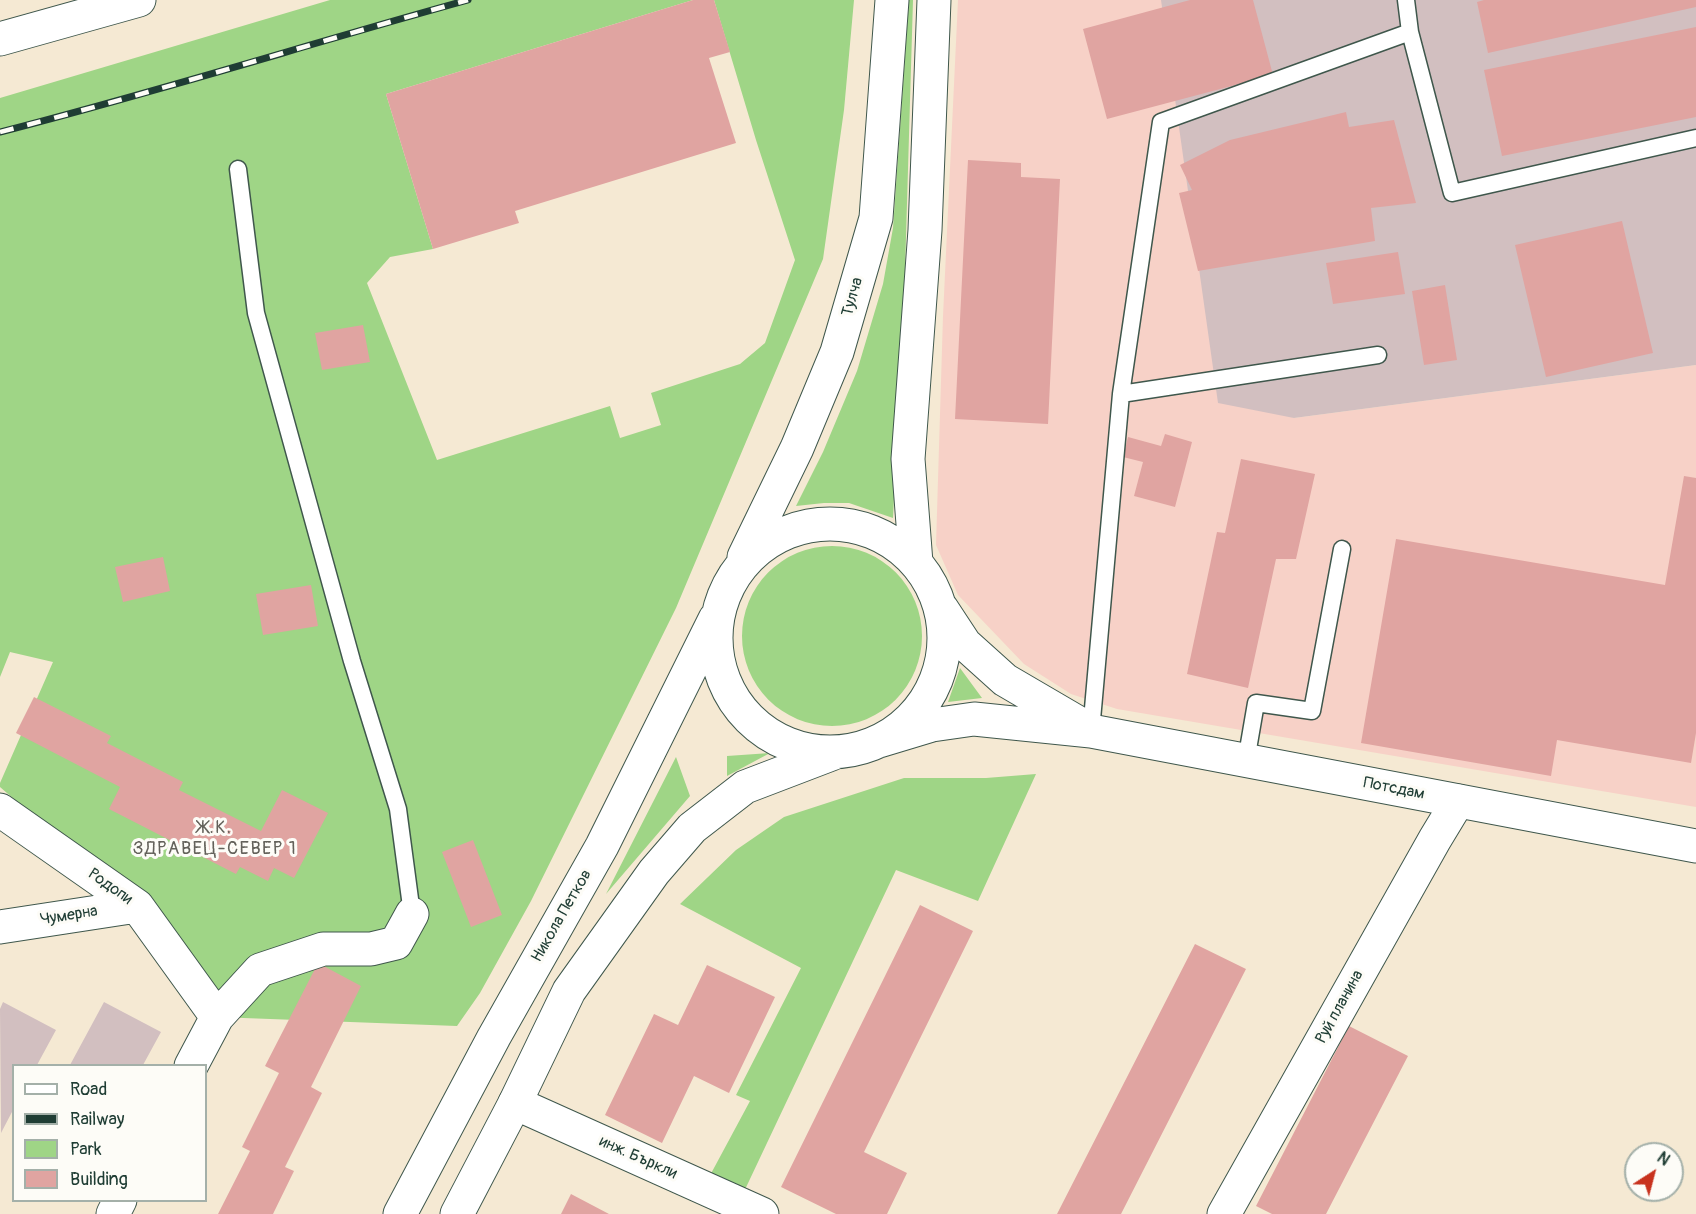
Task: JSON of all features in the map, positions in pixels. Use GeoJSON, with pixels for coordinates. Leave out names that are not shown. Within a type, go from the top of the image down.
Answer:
{"type":"FeatureCollection","features":[{"type":"Feature","properties":{"kind":"main road"},"geometry":{"type":"LineString","coordinates":[[0,39],[140,0]]}},
{"type":"Feature","properties":{"kind":"main road","name":"Тулча"},"geometry":{"type":"LineString","coordinates":[[718,615],[725,593],[797,448],[837,352],[876,218],[892,0]]}},
{"type":"Feature","properties":{"kind":"main road"},"geometry":{"type":"LineString","coordinates":[[916,563],[908,459],[925,230],[934,0]]}},
{"type":"Feature","properties":{"kind":"main road"},"geometry":{"type":"LineString","coordinates":[[736,572],[751,555],[776,537],[804,526],[835,524],[865,530],[893,543],[916,563],[929,582],[938,604],[944,636],[940,668],[927,699],[906,723],[879,741]]}},
{"type":"Feature","properties":{"kind":"main road","name":"Потсдам"},"geometry":{"type":"LineString","coordinates":[[938,604],[965,644],[1005,680],[1091,731]]}},
{"type":"Feature","properties":{"kind":"main road"},"geometry":{"type":"LineString","coordinates":[[718,615],[716,638],[719,668],[732,697],[751,721],[776,739],[786,743],[806,750],[836,752]]}},
{"type":"Feature","properties":{"kind":"main road","name":"Никола Петков"},"geometry":{"type":"LineString","coordinates":[[400,1214],[494,1037],[602,846],[718,615]]}},
{"type":"Feature","properties":{"kind":"main road","name":"Потсдам"},"geometry":{"type":"LineString","coordinates":[[836,752],[858,749],[932,725],[974,719],[1091,731],[1696,846]]}},
{"type":"Feature","properties":{"kind":"main road"},"geometry":{"type":"LineString","coordinates":[[457,1214],[515,1103],[569,991],[654,872],[692,828],[745,787],[836,752]]}},
{"type":"Feature","properties":{"kind":"main road","name":"Руй планина"},"geometry":{"type":"LineString","coordinates":[[1224,1214],[1458,801]]}},
{"type":"Feature","properties":{"kind":"main road","name":"Родопи"},"geometry":{"type":"LineString","coordinates":[[0,810],[137,906],[217,1017]]}},
{"type":"Feature","properties":{"kind":"main road","name":"Чумерна"},"geometry":{"type":"LineString","coordinates":[[0,927],[137,906]]}},
{"type":"Feature","properties":{"kind":"main road"},"geometry":{"type":"LineString","coordinates":[[192,1064],[217,1017],[260,970],[323,949],[371,949],[396,942],[412,914]]}},
{"type":"Feature","properties":{"kind":"main road","name":"инж. Бъркли"},"geometry":{"type":"LineString","coordinates":[[515,1103],[703,1202],[762,1214]]}},
{"type":"Feature","properties":{"kind":"lane"},"geometry":{"type":"LineString","coordinates":[[1406,0],[1410,32],[1452,193],[1696,138]]}},
{"type":"Feature","properties":{"kind":"lane"},"geometry":{"type":"LineString","coordinates":[[1091,731],[1121,394],[1161,122],[1410,32]]}},
{"type":"Feature","properties":{"kind":"lane"},"geometry":{"type":"LineString","coordinates":[[238,170],[256,314],[352,661],[398,809],[412,914]]}},
{"type":"Feature","properties":{"kind":"lane"},"geometry":{"type":"LineString","coordinates":[[1121,394],[1378,355]]}},
{"type":"Feature","properties":{"kind":"lane"},"geometry":{"type":"LineString","coordinates":[[1246,761],[1256,703],[1312,711],[1342,549]]}},
{"type":"Feature","properties":{"kind":"shaded area"},"geometry":{"type":"Polygon","coordinates":[[[958,0],[1165,0],[1294,418],[1696,365],[1696,807],[1117,709],[1071,694],[1024,664],[958,595],[936,545],[943,316],[958,0]]]}},
{"type":"Feature","properties":{"kind":"shaded area"},"geometry":{"type":"Polygon","coordinates":[[[1161,0],[1696,0],[1696,365],[1294,418],[1218,403],[1161,0]]]}},
{"type":"Feature","properties":{"kind":"shaded area"},"geometry":{"type":"Polygon","coordinates":[[[3,1002],[56,1030],[38,1064],[12,1064],[12,1112],[1,1133],[0,1009],[3,1002]]]}},
{"type":"Feature","properties":{"kind":"shaded area"},"geometry":{"type":"Polygon","coordinates":[[[104,1002],[161,1032],[144,1064],[71,1064],[104,1002]]]}},
{"type":"Feature","properties":{"kind":"green space"},"geometry":{"type":"Polygon","coordinates":[[[330,0],[693,0],[386,94],[433,249],[390,257],[367,283],[437,460],[610,406],[620,438],[661,425],[651,393],[740,364],[765,343],[795,260],[714,0],[854,0],[844,110],[823,259],[676,608],[531,901],[480,993],[457,1026],[217,1017],[137,906],[0,787],[53,662],[10,652],[0,677],[0,98],[330,0]]]}},
{"type":"Feature","properties":{"kind":"green space"},"geometry":{"type":"Polygon","coordinates":[[[909,0],[913,0],[905,271],[893,518],[849,503],[796,506],[823,452],[857,371],[883,284],[893,228],[909,0]]]}},
{"type":"Feature","properties":{"kind":"green space"},"geometry":{"type":"Polygon","coordinates":[[[832,546],[866,553],[895,573],[915,602],[922,636],[915,670],[895,699],[866,719],[832,726],[798,719],[769,699],[749,670],[742,636],[749,602],[769,573],[798,553],[832,546]]]}},
{"type":"Feature","properties":{"kind":"green space"},"geometry":{"type":"Polygon","coordinates":[[[960,668],[982,698],[948,702],[960,668]]]}},
{"type":"Feature","properties":{"kind":"green space"},"geometry":{"type":"Polygon","coordinates":[[[770,753],[727,776],[727,756],[770,753]]]}},
{"type":"Feature","properties":{"kind":"green space"},"geometry":{"type":"Polygon","coordinates":[[[676,757],[690,796],[606,894],[676,757]]]}},
{"type":"Feature","properties":{"kind":"green space"},"geometry":{"type":"Polygon","coordinates":[[[1036,774],[978,901],[896,870],[741,1198],[707,1181],[750,1101],[736,1095],[801,968],[680,904],[736,850],[784,817],[904,778],[986,778],[1036,774]]]}},
{"type":"Feature","properties":{"kind":"building"},"geometry":{"type":"Polygon","coordinates":[[[693,0],[714,0],[730,52],[709,58],[736,143],[515,211],[519,223],[433,249],[386,94],[693,0]]]}},
{"type":"Feature","properties":{"kind":"building"},"geometry":{"type":"Polygon","coordinates":[[[1190,0],[1253,0],[1273,75],[1107,119],[1083,29],[1190,0]]]}},
{"type":"Feature","properties":{"kind":"building"},"geometry":{"type":"Polygon","coordinates":[[[1484,0],[1696,0],[1696,7],[1488,53],[1477,2],[1484,0]]]}},
{"type":"Feature","properties":{"kind":"building"},"geometry":{"type":"Polygon","coordinates":[[[1696,27],[1696,117],[1502,156],[1484,70],[1696,27]]]}},
{"type":"Feature","properties":{"kind":"building"},"geometry":{"type":"Polygon","coordinates":[[[1346,112],[1349,127],[1394,120],[1416,203],[1371,208],[1375,241],[1198,271],[1179,193],[1192,190],[1180,165],[1230,140],[1346,112]]]}},
{"type":"Feature","properties":{"kind":"building"},"geometry":{"type":"Polygon","coordinates":[[[968,160],[1021,163],[1021,177],[1060,179],[1048,424],[955,419],[968,160]]]}},
{"type":"Feature","properties":{"kind":"building"},"geometry":{"type":"Polygon","coordinates":[[[1622,221],[1653,353],[1546,377],[1515,245],[1622,221]]]}},
{"type":"Feature","properties":{"kind":"building"},"geometry":{"type":"Polygon","coordinates":[[[1398,252],[1405,294],[1333,304],[1326,263],[1398,252]]]}},
{"type":"Feature","properties":{"kind":"building"},"geometry":{"type":"Polygon","coordinates":[[[1445,285],[1457,360],[1424,365],[1412,291],[1445,285]]]}},
{"type":"Feature","properties":{"kind":"building"},"geometry":{"type":"Polygon","coordinates":[[[363,325],[370,362],[322,370],[315,333],[363,325]]]}},
{"type":"Feature","properties":{"kind":"building"},"geometry":{"type":"Polygon","coordinates":[[[1165,434],[1192,442],[1175,507],[1134,496],[1143,462],[1123,457],[1128,437],[1161,446],[1165,434]]]}},
{"type":"Feature","properties":{"kind":"building"},"geometry":{"type":"Polygon","coordinates":[[[1241,459],[1315,474],[1296,559],[1276,559],[1248,688],[1187,674],[1217,532],[1225,533],[1241,459]]]}},
{"type":"Feature","properties":{"kind":"building"},"geometry":{"type":"Polygon","coordinates":[[[1684,476],[1696,478],[1696,733],[1691,763],[1557,740],[1551,776],[1361,743],[1396,539],[1665,585],[1684,476]]]}},
{"type":"Feature","properties":{"kind":"building"},"geometry":{"type":"Polygon","coordinates":[[[163,557],[170,591],[123,602],[115,567],[163,557]]]}},
{"type":"Feature","properties":{"kind":"building"},"geometry":{"type":"Polygon","coordinates":[[[311,585],[318,626],[263,635],[256,594],[311,585]]]}},
{"type":"Feature","properties":{"kind":"building"},"geometry":{"type":"Polygon","coordinates":[[[34,697],[111,736],[107,743],[183,782],[179,790],[261,831],[282,790],[328,813],[294,878],[274,868],[268,881],[240,867],[236,874],[109,809],[120,787],[16,733],[34,697]]]}},
{"type":"Feature","properties":{"kind":"building"},"geometry":{"type":"Polygon","coordinates":[[[473,840],[502,915],[471,927],[442,852],[473,840]]]}},
{"type":"Feature","properties":{"kind":"building"},"geometry":{"type":"Polygon","coordinates":[[[920,905],[973,931],[864,1152],[907,1173],[887,1214],[836,1214],[781,1187],[920,905]]]}},
{"type":"Feature","properties":{"kind":"building"},"geometry":{"type":"Polygon","coordinates":[[[1195,944],[1246,969],[1121,1214],[1057,1214],[1195,944]]]}},
{"type":"Feature","properties":{"kind":"building"},"geometry":{"type":"Polygon","coordinates":[[[318,963],[361,986],[311,1087],[322,1093],[285,1167],[294,1171],[273,1214],[218,1214],[250,1151],[242,1147],[279,1073],[265,1066],[318,963]]]}},
{"type":"Feature","properties":{"kind":"building"},"geometry":{"type":"Polygon","coordinates":[[[707,965],[775,997],[729,1093],[694,1076],[662,1143],[605,1115],[654,1014],[678,1025],[707,965]]]}},
{"type":"Feature","properties":{"kind":"building"},"geometry":{"type":"Polygon","coordinates":[[[1349,1026],[1408,1056],[1326,1214],[1272,1214],[1256,1206],[1349,1026]]]}},
{"type":"Feature","properties":{"kind":"building"},"geometry":{"type":"Polygon","coordinates":[[[571,1194],[609,1214],[561,1214],[571,1194]]]}},
{"type":"Feature","properties":{"kind":"railway"},"geometry":{"type":"LineString","coordinates":[[0,132],[117,101],[468,0]]}},
{"type":"Feature","properties":{"kind":"district","name":"Ж.К. ЗДРАВЕЦ-СЕВЕР 1"},"geometry":{"type":"Point","coordinates":[215,838]}}]}
